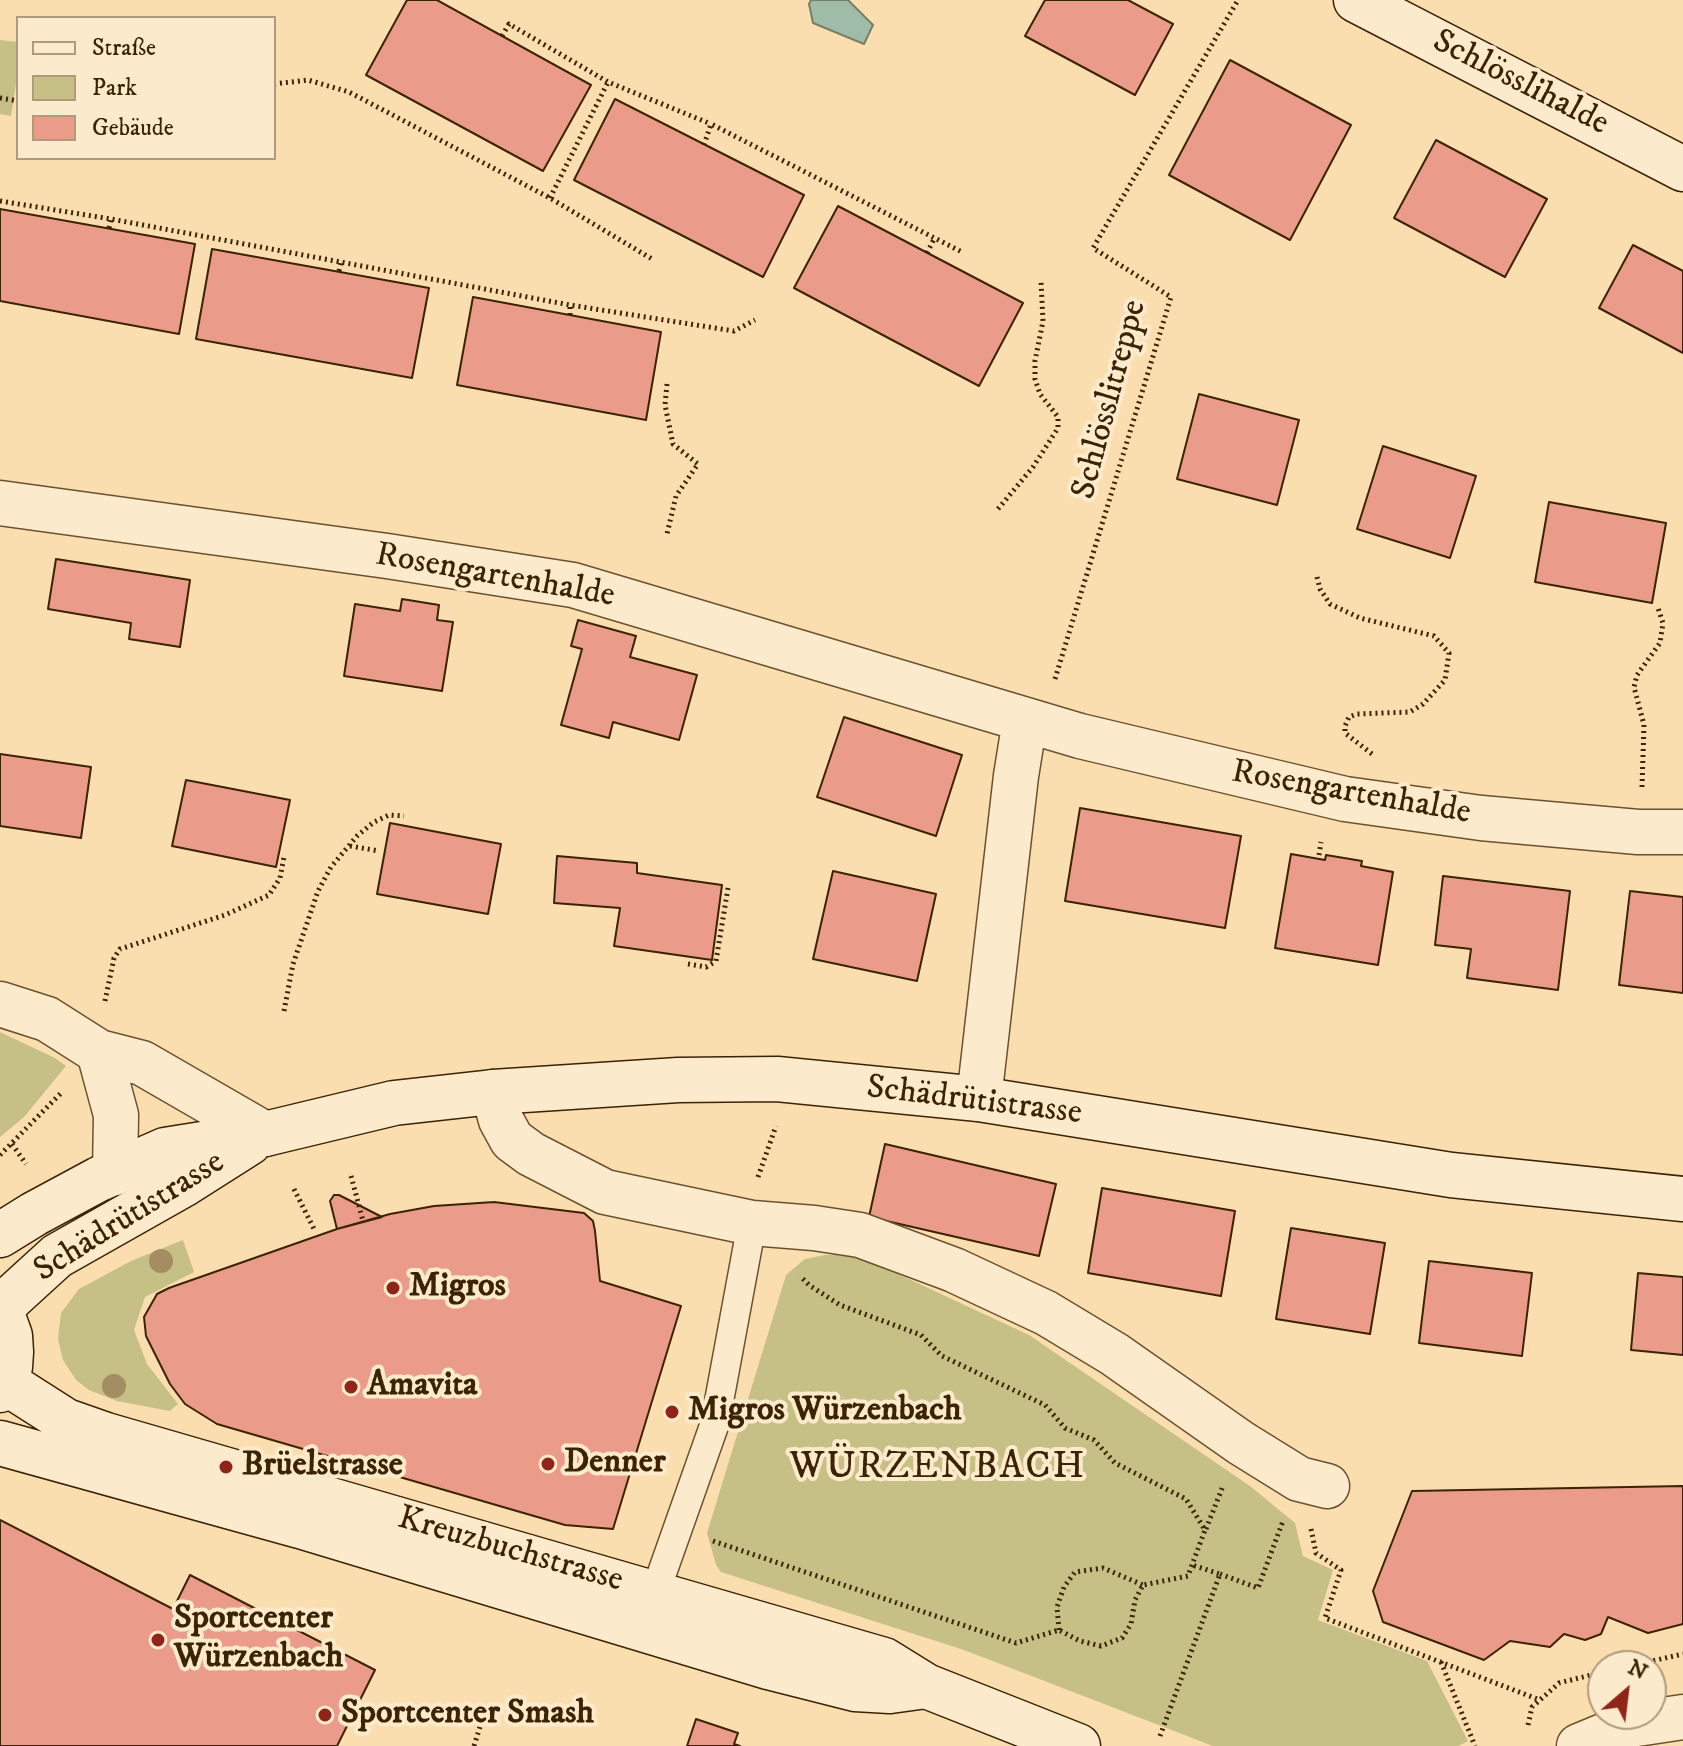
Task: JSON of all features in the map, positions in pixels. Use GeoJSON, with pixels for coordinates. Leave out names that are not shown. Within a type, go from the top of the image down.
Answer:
{"type":"FeatureCollection","features":[{"type":"Feature","properties":{"kind":"street","name":"Schlösslihalde"},"geometry":{"type":"LineString","coordinates":[[1356,0],[1683,169]]}},
{"type":"Feature","properties":{"kind":"street","name":"Rosengartenhalde"},"geometry":{"type":"LineString","coordinates":[[0,503],[573,585],[1038,707],[1258,780],[1387,807],[1622,831],[1683,832]]}},
{"type":"Feature","properties":{"kind":"street"},"geometry":{"type":"LineString","coordinates":[[979,1099],[1016,776],[1038,707]]}},
{"type":"Feature","properties":{"kind":"street"},"geometry":{"type":"LineString","coordinates":[[0,1004],[47,1019],[99,1052],[142,1063],[265,1134]]}},
{"type":"Feature","properties":{"kind":"street"},"geometry":{"type":"LineString","coordinates":[[99,1052],[116,1115],[115,1173]]}},
{"type":"Feature","properties":{"kind":"street","name":"Schädrütistrasse"},"geometry":{"type":"LineString","coordinates":[[0,1235],[34,1214],[165,1150],[265,1134],[394,1103],[493,1092],[663,1081],[777,1079],[979,1099],[1451,1175],[1683,1199]]}},
{"type":"Feature","properties":{"kind":"street"},"geometry":{"type":"LineString","coordinates":[[493,1092],[501,1120],[512,1140],[531,1154],[605,1192],[752,1223],[860,1235],[954,1270],[1046,1313],[1114,1354],[1241,1443],[1313,1483]]}},
{"type":"Feature","properties":{"kind":"street","name":"Schädrütistrasse"},"geometry":{"type":"LineString","coordinates":[[0,1308],[57,1256],[265,1134]]}},
{"type":"Feature","properties":{"kind":"street"},"geometry":{"type":"LineString","coordinates":[[0,1308],[10,1336],[10,1367],[2,1386]]}},
{"type":"Feature","properties":{"kind":"street","name":"Kreuzbuchstrasse"},"geometry":{"type":"LineString","coordinates":[[2,1386],[66,1421],[643,1623]]}},
{"type":"Feature","properties":{"kind":"street","name":"Kreuzbuchstrasse"},"geometry":{"type":"LineString","coordinates":[[0,1443],[643,1623],[884,1660],[1009,1733],[1078,1746]]}},
{"type":"Feature","properties":{"kind":"street"},"geometry":{"type":"LineString","coordinates":[[1579,1746],[1630,1725],[1683,1717]]}},
{"type":"Feature","properties":{"kind":"lane"},"geometry":{"type":"LineString","coordinates":[[643,1623],[715,1423],[752,1223]]}},
{"type":"Feature","properties":{"kind":"path","name":"Schlösslitreppe"},"geometry":{"type":"LineString","coordinates":[[1038,707],[1171,297],[1093,248],[1238,0]]}},
{"type":"Feature","properties":{"kind":"path"},"geometry":{"type":"LineString","coordinates":[[502,36],[509,24],[608,82],[711,124],[962,252]]}},
{"type":"Feature","properties":{"kind":"path"},"geometry":{"type":"LineString","coordinates":[[276,84],[308,80],[349,92],[550,198],[652,259]]}},
{"type":"Feature","properties":{"kind":"path"},"geometry":{"type":"LineString","coordinates":[[550,198],[608,82]]}},
{"type":"Feature","properties":{"kind":"path"},"geometry":{"type":"LineString","coordinates":[[704,145],[711,124]]}},
{"type":"Feature","properties":{"kind":"path"},"geometry":{"type":"LineString","coordinates":[[0,201],[570,305],[734,331],[755,320]]}},
{"type":"Feature","properties":{"kind":"path"},"geometry":{"type":"LineString","coordinates":[[109,228],[111,219]]}},
{"type":"Feature","properties":{"kind":"path"},"geometry":{"type":"LineString","coordinates":[[927,253],[934,239]]}},
{"type":"Feature","properties":{"kind":"path"},"geometry":{"type":"LineString","coordinates":[[339,271],[341,262]]}},
{"type":"Feature","properties":{"kind":"path"},"geometry":{"type":"LineString","coordinates":[[998,509],[1033,467],[1058,428],[1058,417],[1040,394],[1035,379],[1035,361],[1043,321],[1041,281]]}},
{"type":"Feature","properties":{"kind":"path"},"geometry":{"type":"LineString","coordinates":[[570,305],[570,315]]}},
{"type":"Feature","properties":{"kind":"path"},"geometry":{"type":"LineString","coordinates":[[667,384],[665,405],[673,444],[698,464],[676,496],[667,534]]}},
{"type":"Feature","properties":{"kind":"path"},"geometry":{"type":"LineString","coordinates":[[1317,577],[1320,589],[1330,604],[1360,618],[1434,636],[1449,653],[1445,680],[1423,704],[1410,712],[1349,717],[1345,733],[1382,759]]}},
{"type":"Feature","properties":{"kind":"path"},"geometry":{"type":"LineString","coordinates":[[1641,790],[1644,725],[1634,687],[1637,675],[1660,643],[1663,623],[1658,608]]}},
{"type":"Feature","properties":{"kind":"path"},"geometry":{"type":"LineString","coordinates":[[284,1011],[293,964],[318,891],[331,867],[374,822],[389,815],[404,816]]}},
{"type":"Feature","properties":{"kind":"path"},"geometry":{"type":"LineString","coordinates":[[349,846],[379,851]]}},
{"type":"Feature","properties":{"kind":"path"},"geometry":{"type":"LineString","coordinates":[[105,1001],[114,958],[120,949],[225,915],[269,895],[280,878],[284,857]]}},
{"type":"Feature","properties":{"kind":"path"},"geometry":{"type":"LineString","coordinates":[[688,964],[706,967],[716,961],[728,888]]}},
{"type":"Feature","properties":{"kind":"path"},"geometry":{"type":"LineString","coordinates":[[1,1152],[65,1088]]}},
{"type":"Feature","properties":{"kind":"path"},"geometry":{"type":"LineString","coordinates":[[758,1176],[776,1126]]}},
{"type":"Feature","properties":{"kind":"path"},"geometry":{"type":"LineString","coordinates":[[351,1176],[363,1221]]}},
{"type":"Feature","properties":{"kind":"path"},"geometry":{"type":"LineString","coordinates":[[294,1189],[314,1229]]}},
{"type":"Feature","properties":{"kind":"path"},"geometry":{"type":"LineString","coordinates":[[752,1223],[809,1285],[840,1305],[921,1335],[942,1356],[1045,1405],[1065,1428],[1094,1440],[1115,1463],[1186,1499],[1205,1530],[1188,1576],[1143,1585],[1103,1568],[1075,1572],[1064,1587],[1057,1607],[1059,1630]]}},
{"type":"Feature","properties":{"kind":"path"},"geometry":{"type":"LineString","coordinates":[[1192,1565],[1258,1588],[1313,1483]]}},
{"type":"Feature","properties":{"kind":"path"},"geometry":{"type":"LineString","coordinates":[[1313,1483],[1316,1553],[1341,1570],[1325,1618],[1540,1700]]}},
{"type":"Feature","properties":{"kind":"path"},"geometry":{"type":"LineString","coordinates":[[678,1529],[1016,1643],[1059,1630],[1080,1641],[1101,1646],[1122,1638],[1131,1624],[1135,1600],[1143,1585]]}},
{"type":"Feature","properties":{"kind":"path"},"geometry":{"type":"LineString","coordinates":[[1160,1736],[1220,1574]]}},
{"type":"Feature","properties":{"kind":"path"},"geometry":{"type":"LineString","coordinates":[[1441,1662],[1475,1746]]}},
{"type":"Feature","properties":{"kind":"path"},"geometry":{"type":"LineString","coordinates":[[1528,1725],[1532,1707],[1559,1683],[1587,1676]]}},
{"type":"Feature","properties":{"kind":"path"},"geometry":{"type":"LineString","coordinates":[[474,1746],[484,1714]]}},
{"type":"Feature","properties":{"kind":"green space"},"geometry":{"type":"Polygon","coordinates":[[[0,40],[16,42],[16,84],[11,116],[0,114],[0,40]]]}},
{"type":"Feature","properties":{"kind":"green space"},"geometry":{"type":"Polygon","coordinates":[[[0,1032],[66,1066],[24,1117],[0,1137],[0,1032]]]}},
{"type":"Feature","properties":{"kind":"green space"},"geometry":{"type":"Polygon","coordinates":[[[183,1240],[194,1272],[145,1297],[134,1330],[147,1364],[178,1404],[170,1411],[117,1401],[89,1390],[76,1380],[63,1360],[58,1339],[61,1313],[79,1289],[131,1261],[183,1240]]]}},
{"type":"Feature","properties":{"kind":"green space"},"geometry":{"type":"Polygon","coordinates":[[[825,1255],[868,1260],[1029,1335],[1250,1486],[1295,1523],[1303,1556],[1333,1570],[1318,1620],[1427,1661],[1468,1741],[1458,1746],[1213,1746],[964,1650],[721,1572],[707,1533],[786,1275],[805,1259],[825,1255]]]}},
{"type":"Feature","properties":{"kind":"shaded area"},"geometry":{"type":"Polygon","coordinates":[[[811,0],[848,0],[873,25],[864,44],[813,23],[811,0]]]}},
{"type":"Feature","properties":{"kind":"building"},"geometry":{"type":"Polygon","coordinates":[[[407,0],[437,0],[591,85],[543,171],[366,75],[407,0]]]}},
{"type":"Feature","properties":{"kind":"building"},"geometry":{"type":"Polygon","coordinates":[[[1045,0],[1128,0],[1173,24],[1135,95],[1025,36],[1045,0]]]}},
{"type":"Feature","properties":{"kind":"building"},"geometry":{"type":"Polygon","coordinates":[[[1230,60],[1351,125],[1290,240],[1169,175],[1230,60]]]}},
{"type":"Feature","properties":{"kind":"building"},"geometry":{"type":"Polygon","coordinates":[[[615,99],[804,195],[763,277],[574,180],[615,99]]]}},
{"type":"Feature","properties":{"kind":"building"},"geometry":{"type":"Polygon","coordinates":[[[1436,140],[1547,199],[1505,277],[1394,218],[1436,140]]]}},
{"type":"Feature","properties":{"kind":"building"},"geometry":{"type":"Polygon","coordinates":[[[838,206],[1023,303],[979,386],[794,288],[838,206]]]}},
{"type":"Feature","properties":{"kind":"building"},"geometry":{"type":"Polygon","coordinates":[[[0,209],[195,244],[179,334],[0,301],[0,209]]]}},
{"type":"Feature","properties":{"kind":"building"},"geometry":{"type":"Polygon","coordinates":[[[1633,245],[1683,271],[1683,353],[1599,308],[1633,245]]]}},
{"type":"Feature","properties":{"kind":"building"},"geometry":{"type":"Polygon","coordinates":[[[212,249],[429,288],[412,378],[196,339],[212,249]]]}},
{"type":"Feature","properties":{"kind":"building"},"geometry":{"type":"Polygon","coordinates":[[[473,297],[661,332],[646,420],[457,385],[473,297]]]}},
{"type":"Feature","properties":{"kind":"building"},"geometry":{"type":"Polygon","coordinates":[[[1199,394],[1299,420],[1277,505],[1177,479],[1199,394]]]}},
{"type":"Feature","properties":{"kind":"building"},"geometry":{"type":"Polygon","coordinates":[[[1383,446],[1476,476],[1450,558],[1357,529],[1383,446]]]}},
{"type":"Feature","properties":{"kind":"building"},"geometry":{"type":"Polygon","coordinates":[[[1549,502],[1666,523],[1652,603],[1535,582],[1549,502]]]}},
{"type":"Feature","properties":{"kind":"building"},"geometry":{"type":"Polygon","coordinates":[[[56,559],[190,580],[180,647],[129,639],[131,623],[48,609],[56,559]]]}},
{"type":"Feature","properties":{"kind":"building"},"geometry":{"type":"Polygon","coordinates":[[[402,599],[439,605],[437,620],[453,622],[442,691],[344,676],[355,604],[400,611],[402,599]]]}},
{"type":"Feature","properties":{"kind":"building"},"geometry":{"type":"Polygon","coordinates":[[[578,620],[636,636],[630,657],[697,675],[679,740],[613,722],[609,738],[561,725],[582,649],[571,646],[578,620]]]}},
{"type":"Feature","properties":{"kind":"building"},"geometry":{"type":"Polygon","coordinates":[[[844,717],[962,755],[936,836],[817,797],[844,717]]]}},
{"type":"Feature","properties":{"kind":"building"},"geometry":{"type":"Polygon","coordinates":[[[0,754],[91,767],[81,838],[0,826],[0,754]]]}},
{"type":"Feature","properties":{"kind":"building"},"geometry":{"type":"Polygon","coordinates":[[[186,780],[290,800],[276,867],[172,846],[186,780]]]}},
{"type":"Feature","properties":{"kind":"building"},"geometry":{"type":"Polygon","coordinates":[[[1080,808],[1241,836],[1225,928],[1065,901],[1080,808]]]}},
{"type":"Feature","properties":{"kind":"building"},"geometry":{"type":"Polygon","coordinates":[[[390,823],[501,844],[488,914],[377,894],[390,823]]]}},
{"type":"Feature","properties":{"kind":"building"},"geometry":{"type":"Polygon","coordinates":[[[1291,854],[1325,860],[1326,855],[1362,861],[1361,866],[1393,872],[1378,965],[1275,948],[1291,854]]]}},
{"type":"Feature","properties":{"kind":"building"},"geometry":{"type":"Polygon","coordinates":[[[557,856],[637,863],[637,873],[722,885],[712,960],[614,946],[620,908],[554,903],[557,856]]]}},
{"type":"Feature","properties":{"kind":"building"},"geometry":{"type":"Polygon","coordinates":[[[833,871],[936,894],[917,981],[813,959],[833,871]]]}},
{"type":"Feature","properties":{"kind":"building"},"geometry":{"type":"Polygon","coordinates":[[[1443,876],[1570,891],[1558,990],[1467,978],[1471,949],[1435,945],[1443,876]]]}},
{"type":"Feature","properties":{"kind":"building"},"geometry":{"type":"Polygon","coordinates":[[[1630,891],[1683,897],[1683,993],[1619,985],[1630,891]]]}},
{"type":"Feature","properties":{"kind":"building"},"geometry":{"type":"Polygon","coordinates":[[[885,1144],[1056,1184],[1039,1256],[869,1217],[885,1144]]]}},
{"type":"Feature","properties":{"kind":"building"},"geometry":{"type":"Polygon","coordinates":[[[1102,1188],[1235,1211],[1221,1296],[1088,1273],[1102,1188]]]}},
{"type":"Feature","properties":{"kind":"building"},"geometry":{"type":"Polygon","coordinates":[[[334,1195],[382,1217],[337,1229],[330,1201],[334,1195]]]}},
{"type":"Feature","properties":{"kind":"building"},"geometry":{"type":"Polygon","coordinates":[[[494,1202],[584,1213],[593,1221],[600,1281],[681,1306],[613,1529],[565,1525],[217,1424],[185,1404],[170,1384],[146,1336],[144,1317],[157,1294],[169,1288],[337,1229],[390,1214],[434,1206],[494,1202]]]}},
{"type":"Feature","properties":{"kind":"building"},"geometry":{"type":"Polygon","coordinates":[[[1291,1228],[1385,1243],[1370,1334],[1276,1319],[1291,1228]]]}},
{"type":"Feature","properties":{"kind":"building"},"geometry":{"type":"Polygon","coordinates":[[[1429,1261],[1532,1273],[1522,1356],[1419,1343],[1429,1261]]]}},
{"type":"Feature","properties":{"kind":"building"},"geometry":{"type":"Polygon","coordinates":[[[1638,1273],[1683,1277],[1683,1355],[1631,1350],[1638,1273]]]}},
{"type":"Feature","properties":{"kind":"building"},"geometry":{"type":"Polygon","coordinates":[[[1683,1486],[1683,1624],[1648,1633],[1608,1617],[1601,1634],[1585,1640],[1564,1634],[1550,1647],[1510,1641],[1484,1660],[1383,1622],[1373,1591],[1412,1491],[1683,1486]]]}},
{"type":"Feature","properties":{"kind":"building","name":"Sportcenter Würzenbach"},"geometry":{"type":"Polygon","coordinates":[[[0,1520],[173,1609],[190,1575],[375,1670],[337,1746],[0,1746],[0,1520]]]}},
{"type":"Feature","properties":{"kind":"building"},"geometry":{"type":"Polygon","coordinates":[[[696,1719],[738,1733],[734,1744],[740,1746],[687,1746],[696,1719]]]}},
{"type":"Feature","properties":{"kind":"place","name":"Migros"},"geometry":{"type":"Point","coordinates":[393,1288]}},
{"type":"Feature","properties":{"kind":"place","name":"Amavita"},"geometry":{"type":"Point","coordinates":[351,1387]}},
{"type":"Feature","properties":{"kind":"place","name":"Migros Würzenbach"},"geometry":{"type":"Point","coordinates":[672,1412]}},
{"type":"Feature","properties":{"kind":"place","name":"Denner"},"geometry":{"type":"Point","coordinates":[548,1464]}},
{"type":"Feature","properties":{"kind":"place","name":"Brüelstrasse"},"geometry":{"type":"Point","coordinates":[226,1467]}},
{"type":"Feature","properties":{"kind":"place","name":"Sportcenter Würzenbach"},"geometry":{"type":"Point","coordinates":[158,1640]}},
{"type":"Feature","properties":{"kind":"place","name":"Sportcenter Smash"},"geometry":{"type":"Point","coordinates":[325,1715]}},
{"type":"Feature","properties":{"kind":"district","name":"WÜRZENBACH"},"geometry":{"type":"Point","coordinates":[938,1469]}}]}
